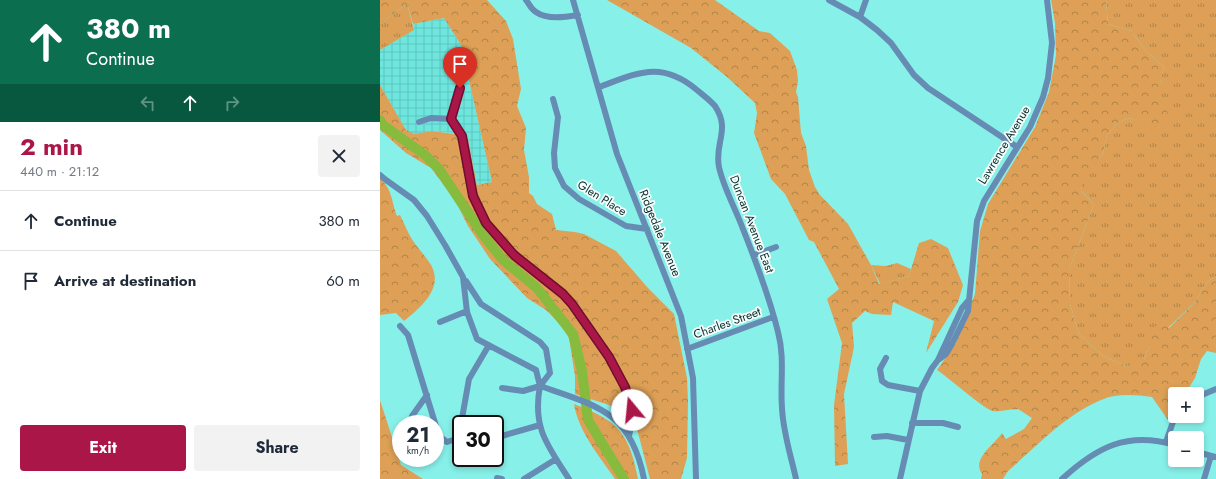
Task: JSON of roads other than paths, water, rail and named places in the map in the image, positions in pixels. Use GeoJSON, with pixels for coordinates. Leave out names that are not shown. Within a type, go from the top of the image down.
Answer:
{"type":"FeatureCollection","features":[{"type":"Feature","properties":{"kind":"street"},"geometry":{"type":"LineString","coordinates":[[526,0],[536,12],[545,16],[568,17],[578,15]]}},
{"type":"Feature","properties":{"kind":"street","name":"Ridgedale Avenue"},"geometry":{"type":"LineString","coordinates":[[573,0],[617,154],[681,316],[693,378],[696,479]]}},
{"type":"Feature","properties":{"kind":"street"},"geometry":{"type":"LineString","coordinates":[[830,0],[860,17],[882,34],[914,75],[928,88],[1017,148]]}},
{"type":"Feature","properties":{"kind":"street"},"geometry":{"type":"LineString","coordinates":[[860,17],[866,0]]}},
{"type":"Feature","properties":{"kind":"street","name":"Lawrence Avenue"},"geometry":{"type":"LineString","coordinates":[[900,479],[920,391],[938,360],[962,308],[968,301],[972,279],[978,221],[984,201],[1017,148],[1037,112],[1048,78],[1052,43],[1047,0]]}},
{"type":"Feature","properties":{"kind":"street","name":"Duncan Avenue East"},"geometry":{"type":"LineString","coordinates":[[598,87],[636,74],[667,72],[681,77],[711,101],[715,106],[723,124],[718,149],[719,168],[754,255],[773,317],[782,353],[782,410],[796,479]]}},
{"type":"Feature","properties":{"kind":"street"},"geometry":{"type":"LineString","coordinates":[[460,88],[451,119],[462,136],[473,196],[478,210],[486,223],[505,247],[563,294],[609,357],[625,387],[632,410],[629,436]]}},
{"type":"Feature","properties":{"kind":"street","name":"Glen Place"},"geometry":{"type":"LineString","coordinates":[[553,99],[558,117],[554,153],[555,168],[564,186],[579,199],[626,226],[647,229]]}},
{"type":"Feature","properties":{"kind":"street"},"geometry":{"type":"LineString","coordinates":[[419,122],[431,118],[451,119]]}},
{"type":"Feature","properties":{"kind":"street"},"geometry":{"type":"LineString","coordinates":[[380,175],[414,200],[421,208],[481,304],[540,342],[545,347],[550,373],[540,386],[523,391],[502,388]]}},
{"type":"Feature","properties":{"kind":"street"},"geometry":{"type":"LineString","coordinates":[[754,255],[776,248]]}},
{"type":"Feature","properties":{"kind":"street"},"geometry":{"type":"LineString","coordinates":[[463,277],[467,311],[477,339],[536,370],[540,386],[537,408],[543,435],[569,479]]}},
{"type":"Feature","properties":{"kind":"street"},"geometry":{"type":"LineString","coordinates":[[440,322],[467,311]]}},
{"type":"Feature","properties":{"kind":"street","name":"Charles Street"},"geometry":{"type":"LineString","coordinates":[[687,349],[773,317]]}},
{"type":"Feature","properties":{"kind":"street"},"geometry":{"type":"LineString","coordinates":[[400,326],[408,335],[439,436],[447,442],[452,440]]}},
{"type":"Feature","properties":{"kind":"street"},"geometry":{"type":"LineString","coordinates":[[463,415],[469,379],[489,345]]}},
{"type":"Feature","properties":{"kind":"street"},"geometry":{"type":"LineString","coordinates":[[886,358],[880,369],[882,381],[888,385],[920,391]]}},
{"type":"Feature","properties":{"kind":"street"},"geometry":{"type":"LineString","coordinates":[[540,386],[591,404],[607,413],[617,421],[629,436],[641,462],[644,479]]}},
{"type":"Feature","properties":{"kind":"street"},"geometry":{"type":"LineString","coordinates":[[1204,394],[1216,389]]}},
{"type":"Feature","properties":{"kind":"street"},"geometry":{"type":"LineString","coordinates":[[413,415],[427,395]]}},
{"type":"Feature","properties":{"kind":"street"},"geometry":{"type":"LineString","coordinates":[[912,423],[940,424],[958,427]]}},
{"type":"Feature","properties":{"kind":"street"},"geometry":{"type":"LineString","coordinates":[[1062,479],[1092,454],[1112,445],[1153,439],[1166,442],[1173,423]]}},
{"type":"Feature","properties":{"kind":"street"},"geometry":{"type":"LineString","coordinates":[[504,435],[540,425]]}},
{"type":"Feature","properties":{"kind":"street"},"geometry":{"type":"LineString","coordinates":[[874,437],[887,436],[908,440]]}},
{"type":"Feature","properties":{"kind":"street"},"geometry":{"type":"LineString","coordinates":[[1204,454],[1214,457],[1204,479]]}},
{"type":"Feature","properties":{"kind":"street"},"geometry":{"type":"LineString","coordinates":[[524,479],[556,459]]}},
{"type":"Feature","properties":{"kind":"waterway"},"geometry":{"type":"LineString","coordinates":[[380,120],[383,125],[425,155],[439,169],[483,235],[503,260],[537,288],[573,334],[582,371],[588,420],[624,479]]}}]}
